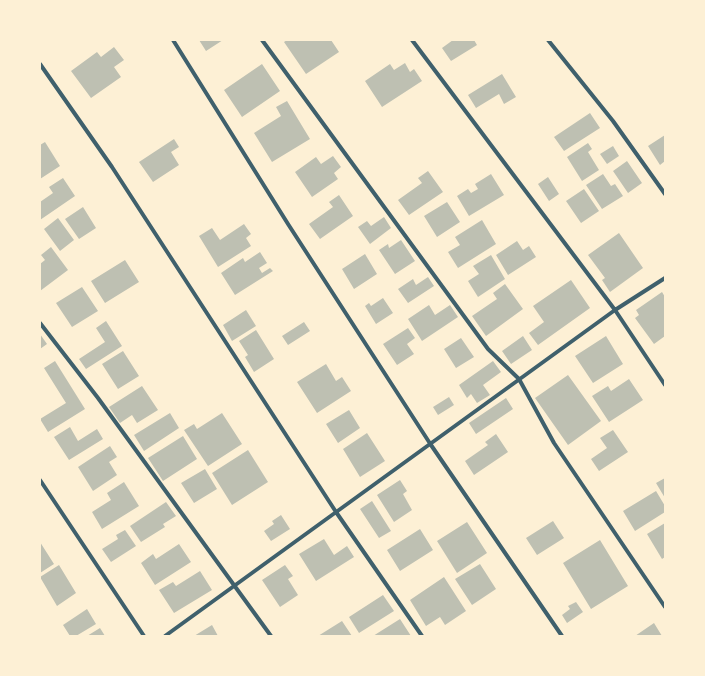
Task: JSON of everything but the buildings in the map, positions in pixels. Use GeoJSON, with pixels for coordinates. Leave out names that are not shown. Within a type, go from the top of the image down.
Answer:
{"type":"FeatureCollection","features":[{"type":"Feature","properties":{"kind":"street"},"geometry":{"type":"LineString","coordinates":[[173,40],[288,224],[431,445],[562,636]]}},
{"type":"Feature","properties":{"kind":"street"},"geometry":{"type":"LineString","coordinates":[[262,40],[488,349],[518,379],[554,443],[665,607]]}},
{"type":"Feature","properties":{"kind":"street"},"geometry":{"type":"LineString","coordinates":[[412,40],[614,310],[665,385]]}},
{"type":"Feature","properties":{"kind":"street"},"geometry":{"type":"LineString","coordinates":[[548,40],[613,121],[665,194]]}},
{"type":"Feature","properties":{"kind":"street"},"geometry":{"type":"LineString","coordinates":[[40,64],[112,167],[336,512],[422,636]]}},
{"type":"Feature","properties":{"kind":"street"},"geometry":{"type":"LineString","coordinates":[[165,636],[235,584],[431,445],[518,379],[614,310],[665,278]]}},
{"type":"Feature","properties":{"kind":"street"},"geometry":{"type":"LineString","coordinates":[[40,323],[98,398],[235,584],[271,636]]}},
{"type":"Feature","properties":{"kind":"street"},"geometry":{"type":"LineString","coordinates":[[40,480],[144,636]]}}]}
